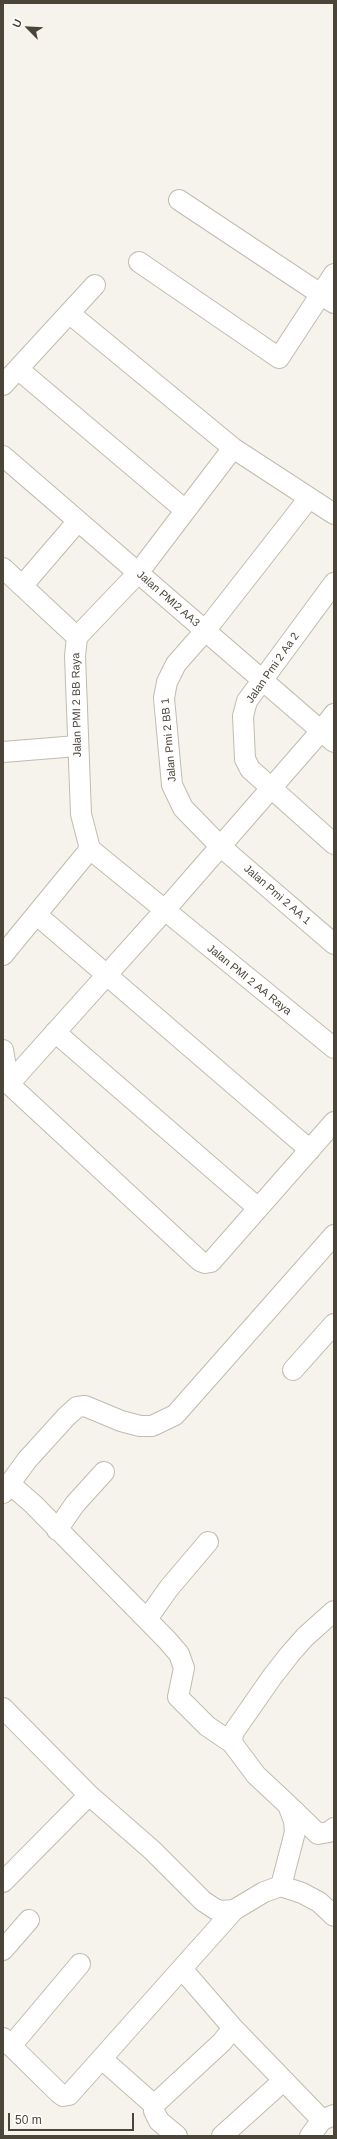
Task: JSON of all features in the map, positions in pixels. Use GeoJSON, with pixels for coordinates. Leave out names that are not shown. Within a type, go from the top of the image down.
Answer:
{"type":"FeatureCollection","features":[{"type":"Feature","properties":{"kind":"street"},"geometry":{"type":"LineString","coordinates":[[179,200],[327,299]]}},
{"type":"Feature","properties":{"kind":"street"},"geometry":{"type":"LineString","coordinates":[[139,262],[279,358],[327,299],[334,274]]}},
{"type":"Feature","properties":{"kind":"street"},"geometry":{"type":"LineString","coordinates":[[3,385],[95,285]]}},
{"type":"Feature","properties":{"kind":"street"},"geometry":{"type":"LineString","coordinates":[[69,314],[233,448],[334,514]]}},
{"type":"Feature","properties":{"kind":"street"},"geometry":{"type":"LineString","coordinates":[[18,369],[185,510]]}},
{"type":"Feature","properties":{"kind":"street","name":"Jalan PMI 2 BB Raya"},"geometry":{"type":"LineString","coordinates":[[90,849],[81,814],[74,656],[76,637],[138,573],[233,448]]}},
{"type":"Feature","properties":{"kind":"street","name":"Jalan PMI2 AA3"},"geometry":{"type":"LineString","coordinates":[[3,456],[328,737]]}},
{"type":"Feature","properties":{"kind":"street","name":"Jalan Pmi 2 BB 1"},"geometry":{"type":"LineString","coordinates":[[220,846],[183,808],[172,785],[164,698],[167,682],[176,664],[206,631],[309,498]]}},
{"type":"Feature","properties":{"kind":"street"},"geometry":{"type":"LineString","coordinates":[[23,585],[78,521]]}},
{"type":"Feature","properties":{"kind":"street"},"geometry":{"type":"LineString","coordinates":[[3,568],[23,585],[76,637]]}},
{"type":"Feature","properties":{"kind":"street","name":"Jalan Pmi 2 Aa 2"},"geometry":{"type":"LineString","coordinates":[[334,583],[247,701],[243,716],[245,759],[250,770],[334,844]]}},
{"type":"Feature","properties":{"kind":"street"},"geometry":{"type":"LineString","coordinates":[[9,1084],[164,911],[270,789],[328,737],[334,714]]}},
{"type":"Feature","properties":{"kind":"street"},"geometry":{"type":"LineString","coordinates":[[3,752],[77,746]]}},
{"type":"Feature","properties":{"kind":"street","name":"Jalan Pmi 2 AA 1"},"geometry":{"type":"LineString","coordinates":[[220,846],[334,944]]}},
{"type":"Feature","properties":{"kind":"street"},"geometry":{"type":"LineString","coordinates":[[3,955],[90,849],[164,911]]}},
{"type":"Feature","properties":{"kind":"street","name":"Jalan PMI 2 AA Raya"},"geometry":{"type":"LineString","coordinates":[[164,911],[334,1048]]}},
{"type":"Feature","properties":{"kind":"street"},"geometry":{"type":"LineString","coordinates":[[37,915],[310,1150]]}},
{"type":"Feature","properties":{"kind":"street"},"geometry":{"type":"LineString","coordinates":[[55,1032],[258,1208]]}},
{"type":"Feature","properties":{"kind":"street"},"geometry":{"type":"LineString","coordinates":[[3,1050],[9,1084],[200,1262],[211,1262],[334,1122]]}},
{"type":"Feature","properties":{"kind":"street"},"geometry":{"type":"LineString","coordinates":[[334,1235],[175,1415],[152,1426],[140,1426],[121,1421],[86,1406],[77,1407],[66,1416],[27,1460],[7,1488],[58,1530],[167,1640],[182,1660],[183,1675],[178,1697],[207,1726],[232,1743],[256,1775],[318,1834],[329,1832],[334,1828]]}},
{"type":"Feature","properties":{"kind":"street"},"geometry":{"type":"LineString","coordinates":[[293,1370],[334,1324]]}},
{"type":"Feature","properties":{"kind":"street"},"geometry":{"type":"LineString","coordinates":[[58,1530],[74,1504],[104,1472]]}},
{"type":"Feature","properties":{"kind":"street"},"geometry":{"type":"LineString","coordinates":[[147,1619],[169,1588],[208,1542]]}},
{"type":"Feature","properties":{"kind":"street"},"geometry":{"type":"LineString","coordinates":[[232,1743],[233,1733],[272,1677],[305,1637],[334,1611]]}},
{"type":"Feature","properties":{"kind":"street"},"geometry":{"type":"LineString","coordinates":[[3,1708],[89,1795],[152,1850],[203,1901],[221,1911],[234,1910]]}},
{"type":"Feature","properties":{"kind":"street"},"geometry":{"type":"LineString","coordinates":[[3,1882],[89,1795]]}},
{"type":"Feature","properties":{"kind":"street"},"geometry":{"type":"LineString","coordinates":[[281,1886],[295,1832],[294,1821],[288,1805]]}},
{"type":"Feature","properties":{"kind":"street"},"geometry":{"type":"LineString","coordinates":[[80,1964],[7,2042],[63,2096],[69,2095],[234,1910],[264,1892],[281,1886],[302,1893],[319,1902],[334,1916]]}},
{"type":"Feature","properties":{"kind":"street"},"geometry":{"type":"LineString","coordinates":[[3,1950],[29,1920]]}},
{"type":"Feature","properties":{"kind":"street"},"geometry":{"type":"LineString","coordinates":[[182,1969],[233,2028],[283,2081],[328,2117],[310,2136]]}},
{"type":"Feature","properties":{"kind":"street"},"geometry":{"type":"LineString","coordinates":[[177,2136],[159,2121],[154,2112],[154,2104],[222,2042],[233,2028]]}},
{"type":"Feature","properties":{"kind":"street"},"geometry":{"type":"LineString","coordinates":[[102,2058],[154,2104]]}},
{"type":"Feature","properties":{"kind":"street"},"geometry":{"type":"LineString","coordinates":[[222,2136],[283,2081]]}}]}
